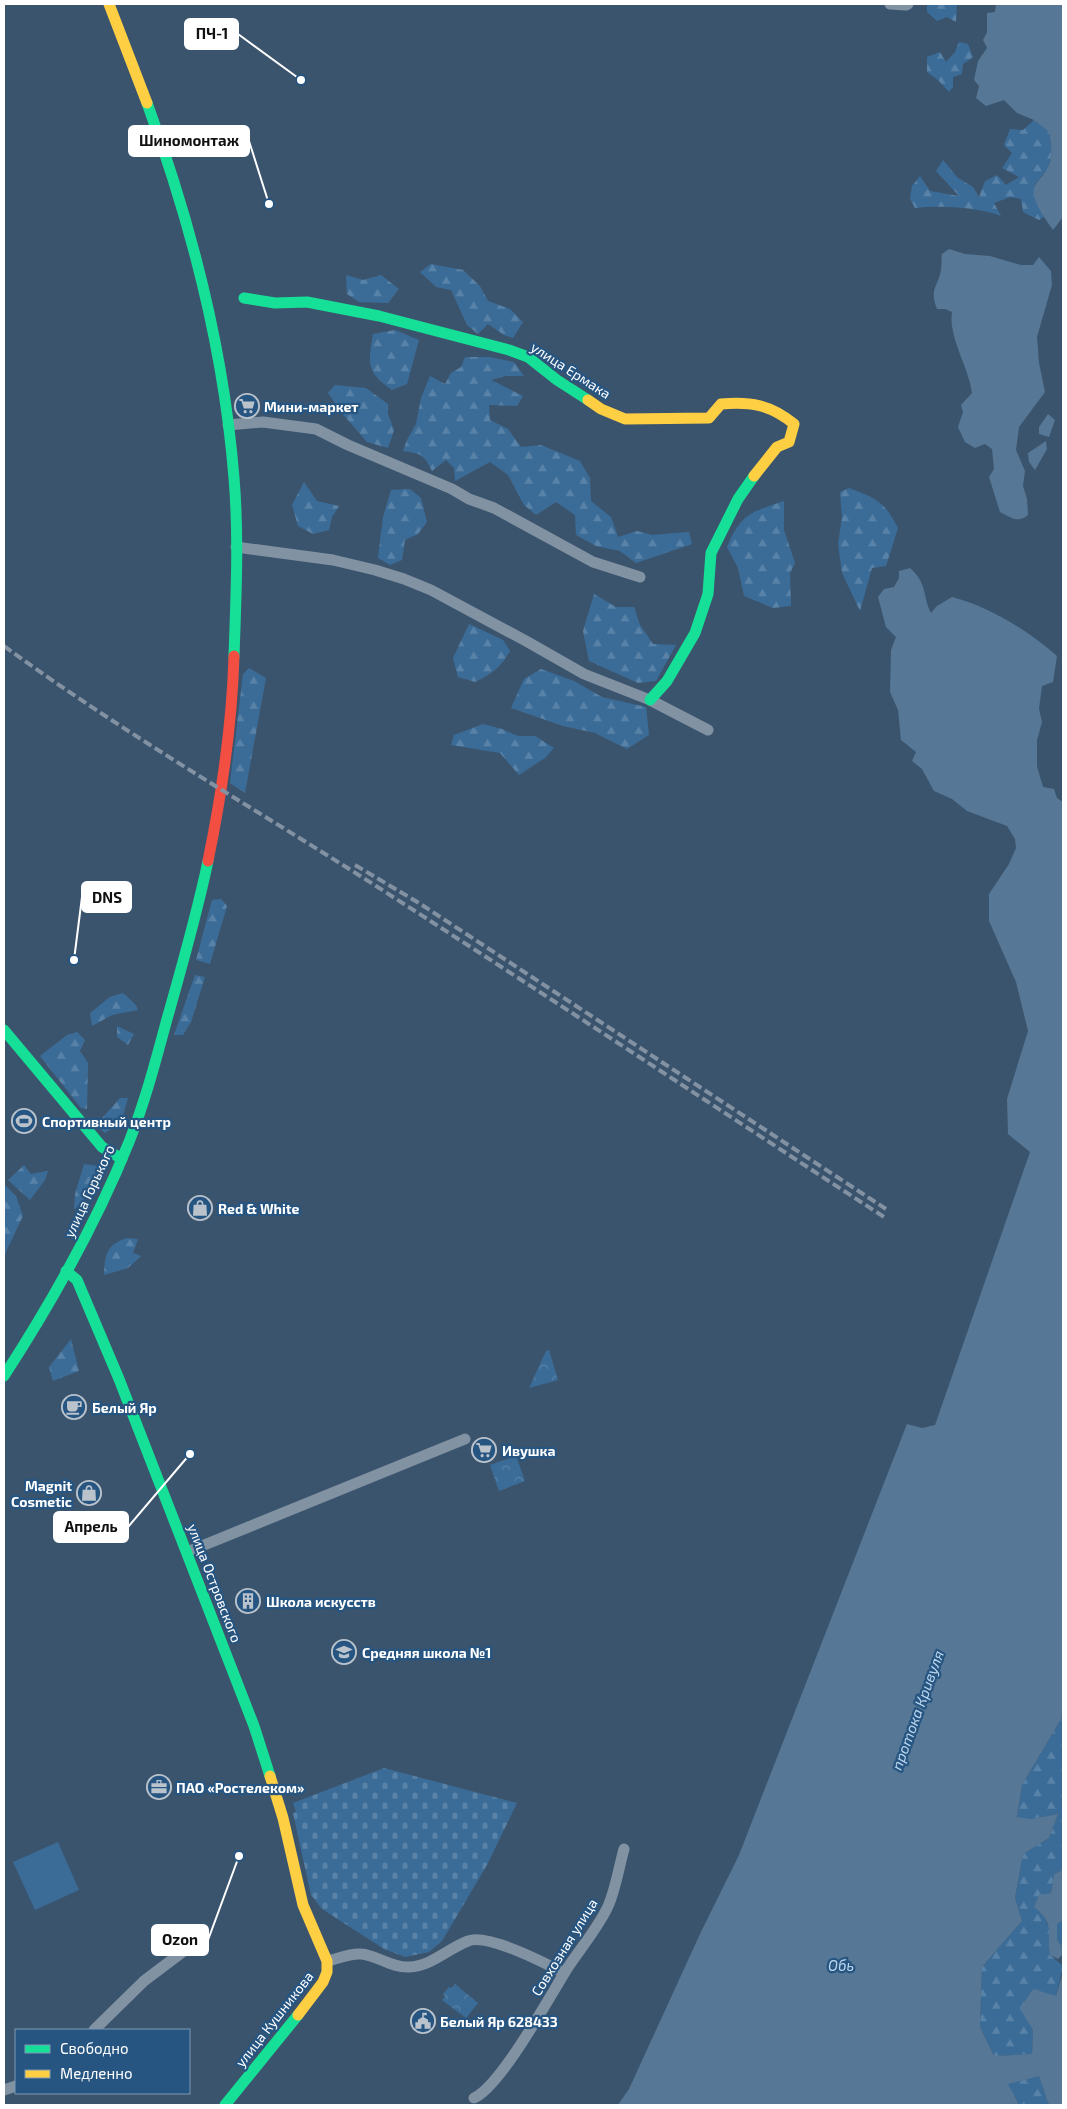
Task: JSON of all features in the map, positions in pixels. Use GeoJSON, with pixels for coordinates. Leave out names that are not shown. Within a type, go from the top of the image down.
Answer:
{"type":"FeatureCollection","features":[{"type":"Feature","properties":{"kind":"street","name":"улица Горького"},"geometry":{"type":"LineString","coordinates":[[4,1376],[66,1271],[122,1159],[147,1091],[183,965],[210,860],[230,733],[234,660],[236,547],[234,479],[228,425],[207,308],[187,219],[156,124],[109,4]]}},
{"type":"Feature","properties":{"kind":"street"},"geometry":{"type":"LineString","coordinates":[[890,4],[907,5]]}},
{"type":"Feature","properties":{"kind":"street","name":"улица Ермака"},"geometry":{"type":"LineString","coordinates":[[244,298],[275,303],[306,302],[378,316],[508,350],[528,357],[557,380],[601,409],[625,419],[709,418],[721,404],[741,401],[760,403],[785,416],[794,424],[789,442],[777,447],[738,499],[711,553],[708,594],[695,633],[667,681],[650,700]]}},
{"type":"Feature","properties":{"kind":"street"},"geometry":{"type":"LineString","coordinates":[[228,425],[263,422],[316,429],[348,445],[452,489],[468,499],[494,508],[593,562],[640,577]]}},
{"type":"Feature","properties":{"kind":"street"},"geometry":{"type":"LineString","coordinates":[[236,547],[333,560],[404,579],[439,595],[584,674],[650,700],[708,730]]}},
{"type":"Feature","properties":{"kind":"street"},"geometry":{"type":"LineString","coordinates":[[4,1030],[102,1147],[122,1159]]}},
{"type":"Feature","properties":{"kind":"street","name":"улица Островского"},"geometry":{"type":"LineString","coordinates":[[66,1271],[77,1280],[87,1303],[187,1552],[250,1717],[267,1764],[283,1818],[298,1889],[308,1918]]}},
{"type":"Feature","properties":{"kind":"street"},"geometry":{"type":"LineString","coordinates":[[187,1552],[465,1439]]}},
{"type":"Feature","properties":{"kind":"street","name":"Совхозная улица"},"geometry":{"type":"LineString","coordinates":[[474,2098],[485,2091],[510,2058],[547,2004],[564,1973],[609,1905],[624,1849]]}},
{"type":"Feature","properties":{"kind":"street","name":"улица Кушникова"},"geometry":{"type":"LineString","coordinates":[[224,2105],[326,1976],[327,1961],[308,1918]]}},
{"type":"Feature","properties":{"kind":"street"},"geometry":{"type":"LineString","coordinates":[[327,1961],[361,1954],[391,1964],[410,1967],[435,1960],[466,1941],[482,1939],[536,1958],[564,1973]]}},
{"type":"Feature","properties":{"kind":"street"},"geometry":{"type":"LineString","coordinates":[[95,2029],[144,1981],[189,1947]]}},
{"type":"Feature","properties":{"kind":"green space"},"geometry":{"type":"Polygon","coordinates":[[[927,4],[957,4],[956,22],[947,17],[937,21],[927,12],[927,4]]]}},
{"type":"Feature","properties":{"kind":"green space"},"geometry":{"type":"Polygon","coordinates":[[[959,42],[968,44],[973,57],[963,64],[962,74],[953,77],[953,87],[949,92],[927,72],[927,57],[940,52],[946,62],[955,52],[959,42]]]}},
{"type":"Feature","properties":{"kind":"green space"},"geometry":{"type":"Polygon","coordinates":[[[1034,120],[1049,132],[1052,152],[1048,169],[1035,184],[1034,195],[1044,217],[1039,220],[1023,212],[1021,199],[1010,197],[994,203],[1001,216],[959,208],[915,208],[910,199],[912,186],[920,176],[930,191],[959,196],[936,171],[943,160],[958,178],[973,187],[979,197],[985,181],[997,175],[1006,185],[1019,177],[1002,168],[1012,153],[1004,145],[1010,129],[1023,130],[1034,120]]]}},
{"type":"Feature","properties":{"kind":"green space"},"geometry":{"type":"Polygon","coordinates":[[[431,264],[463,270],[480,286],[488,301],[510,309],[523,322],[513,338],[504,335],[488,324],[478,334],[467,325],[451,290],[436,287],[420,272],[431,264]]]}},
{"type":"Feature","properties":{"kind":"green space"},"geometry":{"type":"Polygon","coordinates":[[[346,275],[363,280],[381,275],[399,289],[388,303],[359,302],[347,294],[346,275]]]}},
{"type":"Feature","properties":{"kind":"green space"},"geometry":{"type":"Polygon","coordinates":[[[395,330],[419,340],[407,384],[392,390],[377,378],[373,372],[370,352],[373,334],[395,330]]]}},
{"type":"Feature","properties":{"kind":"green space"},"geometry":{"type":"Polygon","coordinates":[[[465,357],[489,357],[514,362],[524,376],[506,376],[491,380],[523,396],[517,406],[489,405],[490,420],[508,429],[521,447],[541,445],[580,461],[590,478],[591,501],[611,517],[618,537],[637,531],[652,535],[689,532],[692,544],[636,563],[620,551],[596,546],[576,535],[575,515],[556,502],[536,515],[524,505],[508,475],[490,462],[455,481],[454,468],[446,460],[432,471],[424,458],[414,453],[403,451],[416,424],[421,398],[430,376],[445,384],[451,373],[461,367],[465,357]]]}},
{"type":"Feature","properties":{"kind":"green space"},"geometry":{"type":"Polygon","coordinates":[[[335,385],[366,388],[388,404],[388,414],[394,430],[388,448],[367,442],[341,412],[328,393],[335,385]]]}},
{"type":"Feature","properties":{"kind":"green space"},"geometry":{"type":"Polygon","coordinates":[[[304,482],[317,501],[339,506],[332,517],[329,530],[313,534],[298,526],[292,505],[304,482]]]}},
{"type":"Feature","properties":{"kind":"green space"},"geometry":{"type":"Polygon","coordinates":[[[849,488],[873,498],[883,506],[898,528],[886,566],[872,568],[860,611],[842,573],[838,544],[842,517],[840,492],[849,488]]]}},
{"type":"Feature","properties":{"kind":"green space"},"geometry":{"type":"Polygon","coordinates":[[[410,489],[421,498],[427,522],[418,534],[405,540],[402,560],[390,565],[378,558],[383,517],[391,490],[410,489]]]}},
{"type":"Feature","properties":{"kind":"green space"},"geometry":{"type":"Polygon","coordinates":[[[784,501],[784,530],[795,563],[790,573],[791,606],[773,608],[744,596],[738,568],[727,547],[737,527],[749,515],[784,501]]]}},
{"type":"Feature","properties":{"kind":"green space"},"geometry":{"type":"Polygon","coordinates":[[[594,594],[616,607],[634,607],[640,625],[653,644],[676,645],[656,681],[638,683],[589,661],[583,631],[594,594]]]}},
{"type":"Feature","properties":{"kind":"green space"},"geometry":{"type":"Polygon","coordinates":[[[469,624],[503,640],[510,651],[496,670],[475,682],[458,677],[453,658],[469,624]]]}},
{"type":"Feature","properties":{"kind":"green space"},"geometry":{"type":"Polygon","coordinates":[[[249,668],[266,678],[245,793],[230,783],[243,674],[249,668]]]}},
{"type":"Feature","properties":{"kind":"green space"},"geometry":{"type":"Polygon","coordinates":[[[541,669],[574,681],[602,697],[646,707],[649,735],[627,749],[595,733],[563,726],[511,708],[524,679],[541,669]]]}},
{"type":"Feature","properties":{"kind":"green space"},"geometry":{"type":"Polygon","coordinates":[[[483,724],[518,736],[535,736],[554,748],[545,758],[519,775],[500,753],[451,745],[454,735],[483,724]]]}},
{"type":"Feature","properties":{"kind":"green space"},"geometry":{"type":"Polygon","coordinates":[[[221,899],[227,906],[210,964],[196,960],[212,900],[221,899]]]}},
{"type":"Feature","properties":{"kind":"green space"},"geometry":{"type":"Polygon","coordinates":[[[195,975],[205,977],[191,1022],[183,1035],[174,1035],[195,975]]]}},
{"type":"Feature","properties":{"kind":"green space"},"geometry":{"type":"Polygon","coordinates":[[[123,993],[136,1005],[138,1010],[112,1015],[92,1026],[90,1013],[110,997],[123,993]]]}},
{"type":"Feature","properties":{"kind":"green space"},"geometry":{"type":"Polygon","coordinates":[[[117,1026],[134,1034],[128,1045],[117,1037],[117,1026]]]}},
{"type":"Feature","properties":{"kind":"green space"},"geometry":{"type":"Polygon","coordinates":[[[77,1032],[85,1040],[80,1051],[88,1063],[87,1109],[81,1108],[40,1056],[67,1035],[77,1032]]]}},
{"type":"Feature","properties":{"kind":"green space"},"geometry":{"type":"Polygon","coordinates":[[[120,1098],[128,1098],[121,1123],[105,1133],[96,1125],[120,1098]]]}},
{"type":"Feature","properties":{"kind":"green space"},"geometry":{"type":"Polygon","coordinates":[[[84,1164],[98,1166],[86,1197],[74,1210],[75,1194],[84,1164]]]}},
{"type":"Feature","properties":{"kind":"green space"},"geometry":{"type":"Polygon","coordinates":[[[24,1165],[31,1174],[48,1171],[45,1180],[30,1200],[8,1180],[24,1165]]]}},
{"type":"Feature","properties":{"kind":"green space"},"geometry":{"type":"Polygon","coordinates":[[[6,1186],[16,1196],[23,1216],[4,1256],[4,1188],[6,1186]]]}},
{"type":"Feature","properties":{"kind":"green space"},"geometry":{"type":"Polygon","coordinates":[[[127,1238],[138,1239],[133,1253],[141,1256],[128,1268],[104,1275],[108,1251],[115,1244],[127,1238]]]}},
{"type":"Feature","properties":{"kind":"green space"},"geometry":{"type":"Polygon","coordinates":[[[71,1339],[79,1371],[53,1381],[49,1367],[71,1339]]]}},
{"type":"Feature","properties":{"kind":"green space"},"geometry":{"type":"Polygon","coordinates":[[[549,1350],[558,1380],[529,1388],[546,1351],[549,1350]]]}},
{"type":"Feature","properties":{"kind":"green space"},"geometry":{"type":"Polygon","coordinates":[[[516,1456],[525,1481],[499,1491],[490,1465],[516,1456]]]}},
{"type":"Feature","properties":{"kind":"green space"},"geometry":{"type":"Polygon","coordinates":[[[1063,1716],[1063,1870],[1054,1874],[1051,1893],[1034,1906],[1043,1914],[1050,1930],[1050,1955],[1063,1966],[1056,1996],[1033,2030],[1032,2054],[994,2056],[980,2027],[982,1967],[1022,1921],[1015,1898],[1023,1854],[1049,1838],[1058,1814],[1031,1819],[1017,1818],[1022,1785],[1063,1716]]]}},
{"type":"Feature","properties":{"kind":"green space"},"geometry":{"type":"Polygon","coordinates":[[[384,1768],[517,1803],[487,1865],[442,1941],[429,1952],[405,1957],[384,1949],[322,1909],[311,1895],[293,1813],[296,1812],[293,1803],[384,1768]]]}},
{"type":"Feature","properties":{"kind":"green space"},"geometry":{"type":"Polygon","coordinates":[[[58,1842],[79,1890],[35,1910],[13,1862],[58,1842]]]}},
{"type":"Feature","properties":{"kind":"green space"},"geometry":{"type":"Polygon","coordinates":[[[1063,1920],[1063,1950],[1057,1939],[1057,1924],[1063,1920]]]}},
{"type":"Feature","properties":{"kind":"green space"},"geometry":{"type":"Polygon","coordinates":[[[455,1984],[478,2003],[466,2018],[442,2000],[445,1996],[443,1994],[449,1987],[452,1988],[455,1984]]]}},
{"type":"Feature","properties":{"kind":"green space"},"geometry":{"type":"Polygon","coordinates":[[[1039,2075],[1048,2103],[1051,2105],[1019,2105],[1007,2084],[1039,2075]]]}},
{"type":"Feature","properties":{"kind":"water"},"geometry":{"type":"Polygon","coordinates":[[[996,4],[1063,4],[1063,217],[1053,230],[1039,209],[1033,192],[1035,185],[1045,173],[1051,160],[1049,132],[1034,120],[1017,113],[1004,100],[986,106],[976,98],[979,86],[974,80],[978,61],[987,48],[983,40],[987,32],[987,13],[995,12],[996,4]]]}},
{"type":"Feature","properties":{"kind":"water"},"geometry":{"type":"Polygon","coordinates":[[[949,249],[965,254],[990,256],[1021,265],[1033,265],[1039,257],[1051,271],[1052,285],[1037,337],[1039,363],[1045,392],[1019,427],[1016,450],[1025,471],[1023,486],[1027,499],[1028,515],[1021,519],[1014,519],[1000,512],[989,477],[994,469],[992,449],[985,444],[975,448],[965,442],[958,427],[963,412],[961,405],[972,393],[953,331],[952,312],[945,309],[937,309],[934,297],[935,288],[940,276],[942,254],[949,249]]]}},
{"type":"Feature","properties":{"kind":"water"},"geometry":{"type":"Polygon","coordinates":[[[1048,414],[1055,420],[1049,437],[1039,434],[1039,427],[1048,414]]]}},
{"type":"Feature","properties":{"kind":"water"},"geometry":{"type":"Polygon","coordinates":[[[1046,441],[1047,449],[1035,470],[1029,462],[1028,453],[1046,441]]]}},
{"type":"Feature","properties":{"kind":"water","name":"Обь"},"geometry":{"type":"Polygon","coordinates":[[[910,568],[920,579],[931,613],[937,606],[952,597],[966,601],[1008,620],[1057,656],[1053,682],[1042,686],[1039,709],[1042,722],[1037,740],[1037,766],[1043,787],[1054,789],[1057,798],[1063,802],[1063,1716],[1022,1785],[1017,1817],[1031,1819],[1058,1814],[1049,1838],[1023,1854],[1015,1898],[1022,1921],[982,1967],[980,2027],[994,2056],[1032,2054],[1033,2030],[1020,2009],[1033,1989],[1056,1996],[1063,1972],[1063,2105],[1051,2105],[1048,2103],[1039,2076],[1008,2084],[1019,2105],[618,2105],[629,2089],[700,1934],[739,1855],[907,1424],[922,1428],[935,1425],[1030,1152],[1008,1134],[1007,1099],[1028,1031],[1016,982],[989,921],[989,894],[1009,864],[1016,848],[1015,839],[1007,826],[967,811],[952,799],[934,791],[922,769],[912,761],[916,752],[901,740],[898,710],[890,692],[891,650],[896,637],[886,627],[878,597],[884,589],[894,587],[899,578],[899,571],[910,568]]]}},
{"type":"Feature","properties":{"kind":"water"},"geometry":{"type":"Polygon","coordinates":[[[1063,1870],[1063,1920],[1057,1924],[1057,1939],[1063,1954],[1058,1959],[1050,1955],[1048,1924],[1041,1913],[1034,1907],[1039,1895],[1051,1893],[1054,1874],[1063,1870]]]}},
{"type":"Feature","properties":{"kind":"railway"},"geometry":{"type":"LineString","coordinates":[[4,646],[141,739],[376,886],[884,1217]]}},
{"type":"Feature","properties":{"kind":"railway"},"geometry":{"type":"LineString","coordinates":[[355,865],[419,903],[886,1209]]}},
{"type":"Feature","properties":{"kind":"traffic: fast"},"geometry":{"type":"LineString","coordinates":[[147,103],[178,194],[191,241],[214,335],[222,383],[236,500],[237,567],[234,656]]}},
{"type":"Feature","properties":{"kind":"traffic: fast"},"geometry":{"type":"LineString","coordinates":[[244,298],[275,303],[307,302],[379,316],[509,350],[528,357],[557,380],[588,400]]}},
{"type":"Feature","properties":{"kind":"traffic: fast"},"geometry":{"type":"LineString","coordinates":[[650,700],[667,681],[695,633],[708,594],[711,553],[738,499],[754,476]]}},
{"type":"Feature","properties":{"kind":"traffic: fast"},"geometry":{"type":"LineString","coordinates":[[4,1376],[39,1320],[88,1233],[129,1142],[154,1065],[189,940],[208,861]]}},
{"type":"Feature","properties":{"kind":"traffic: fast"},"geometry":{"type":"LineString","coordinates":[[4,1030],[102,1147],[122,1159]]}},
{"type":"Feature","properties":{"kind":"traffic: fast"},"geometry":{"type":"LineString","coordinates":[[66,1271],[77,1280],[119,1379],[254,1726],[270,1776]]}},
{"type":"Feature","properties":{"kind":"traffic: fast"},"geometry":{"type":"LineString","coordinates":[[225,2105],[298,2015]]}},
{"type":"Feature","properties":{"kind":"traffic: slow"},"geometry":{"type":"LineString","coordinates":[[109,4],[147,103]]}},
{"type":"Feature","properties":{"kind":"traffic: slow"},"geometry":{"type":"LineString","coordinates":[[588,400],[601,409],[625,419],[709,418],[721,404],[732,403],[751,404],[777,412],[794,424],[789,442],[777,447],[754,476]]}},
{"type":"Feature","properties":{"kind":"traffic: slow"},"geometry":{"type":"LineString","coordinates":[[270,1776],[283,1818],[303,1905],[327,1961],[327,1972],[323,1982],[298,2015]]}},
{"type":"Feature","properties":{"kind":"traffic: jam"},"geometry":{"type":"LineString","coordinates":[[208,861],[226,759],[234,656]]}},
{"type":"Feature","properties":{"kind":"place","name":"ПЧ-1"},"geometry":{"type":"Point","coordinates":[301,80]}},
{"type":"Feature","properties":{"kind":"place","name":"Шиномонтаж"},"geometry":{"type":"Point","coordinates":[269,204]}},
{"type":"Feature","properties":{"kind":"place","name":"Мини-маркет"},"geometry":{"type":"Point","coordinates":[247,406]}},
{"type":"Feature","properties":{"kind":"place","name":"DNS"},"geometry":{"type":"Point","coordinates":[74,960]}},
{"type":"Feature","properties":{"kind":"place","name":"Спортивный центр"},"geometry":{"type":"Point","coordinates":[24,1121]}},
{"type":"Feature","properties":{"kind":"place","name":"Red & White"},"geometry":{"type":"Point","coordinates":[200,1208]}},
{"type":"Feature","properties":{"kind":"place","name":"Белый Яр"},"geometry":{"type":"Point","coordinates":[74,1407]}},
{"type":"Feature","properties":{"kind":"place","name":"Ивушка"},"geometry":{"type":"Point","coordinates":[484,1450]}},
{"type":"Feature","properties":{"kind":"place","name":"Апрель"},"geometry":{"type":"Point","coordinates":[190,1454]}},
{"type":"Feature","properties":{"kind":"place","name":"Magnit Cosmetic"},"geometry":{"type":"Point","coordinates":[89,1493]}},
{"type":"Feature","properties":{"kind":"place","name":"Школа искусств"},"geometry":{"type":"Point","coordinates":[248,1601]}},
{"type":"Feature","properties":{"kind":"place","name":"Средняя школа №1"},"geometry":{"type":"Point","coordinates":[344,1652]}},
{"type":"Feature","properties":{"kind":"place","name":"ПАО «Ростелеком»"},"geometry":{"type":"Point","coordinates":[159,1787]}},
{"type":"Feature","properties":{"kind":"place","name":"Ozon"},"geometry":{"type":"Point","coordinates":[239,1856]}},
{"type":"Feature","properties":{"kind":"place","name":"Белый Яр 628433"},"geometry":{"type":"Point","coordinates":[423,2021]}},
{"type":"Feature","properties":{"kind":"water label","name":"протока Кривуля"},"geometry":{"type":"Point","coordinates":[917,1710]}}]}
